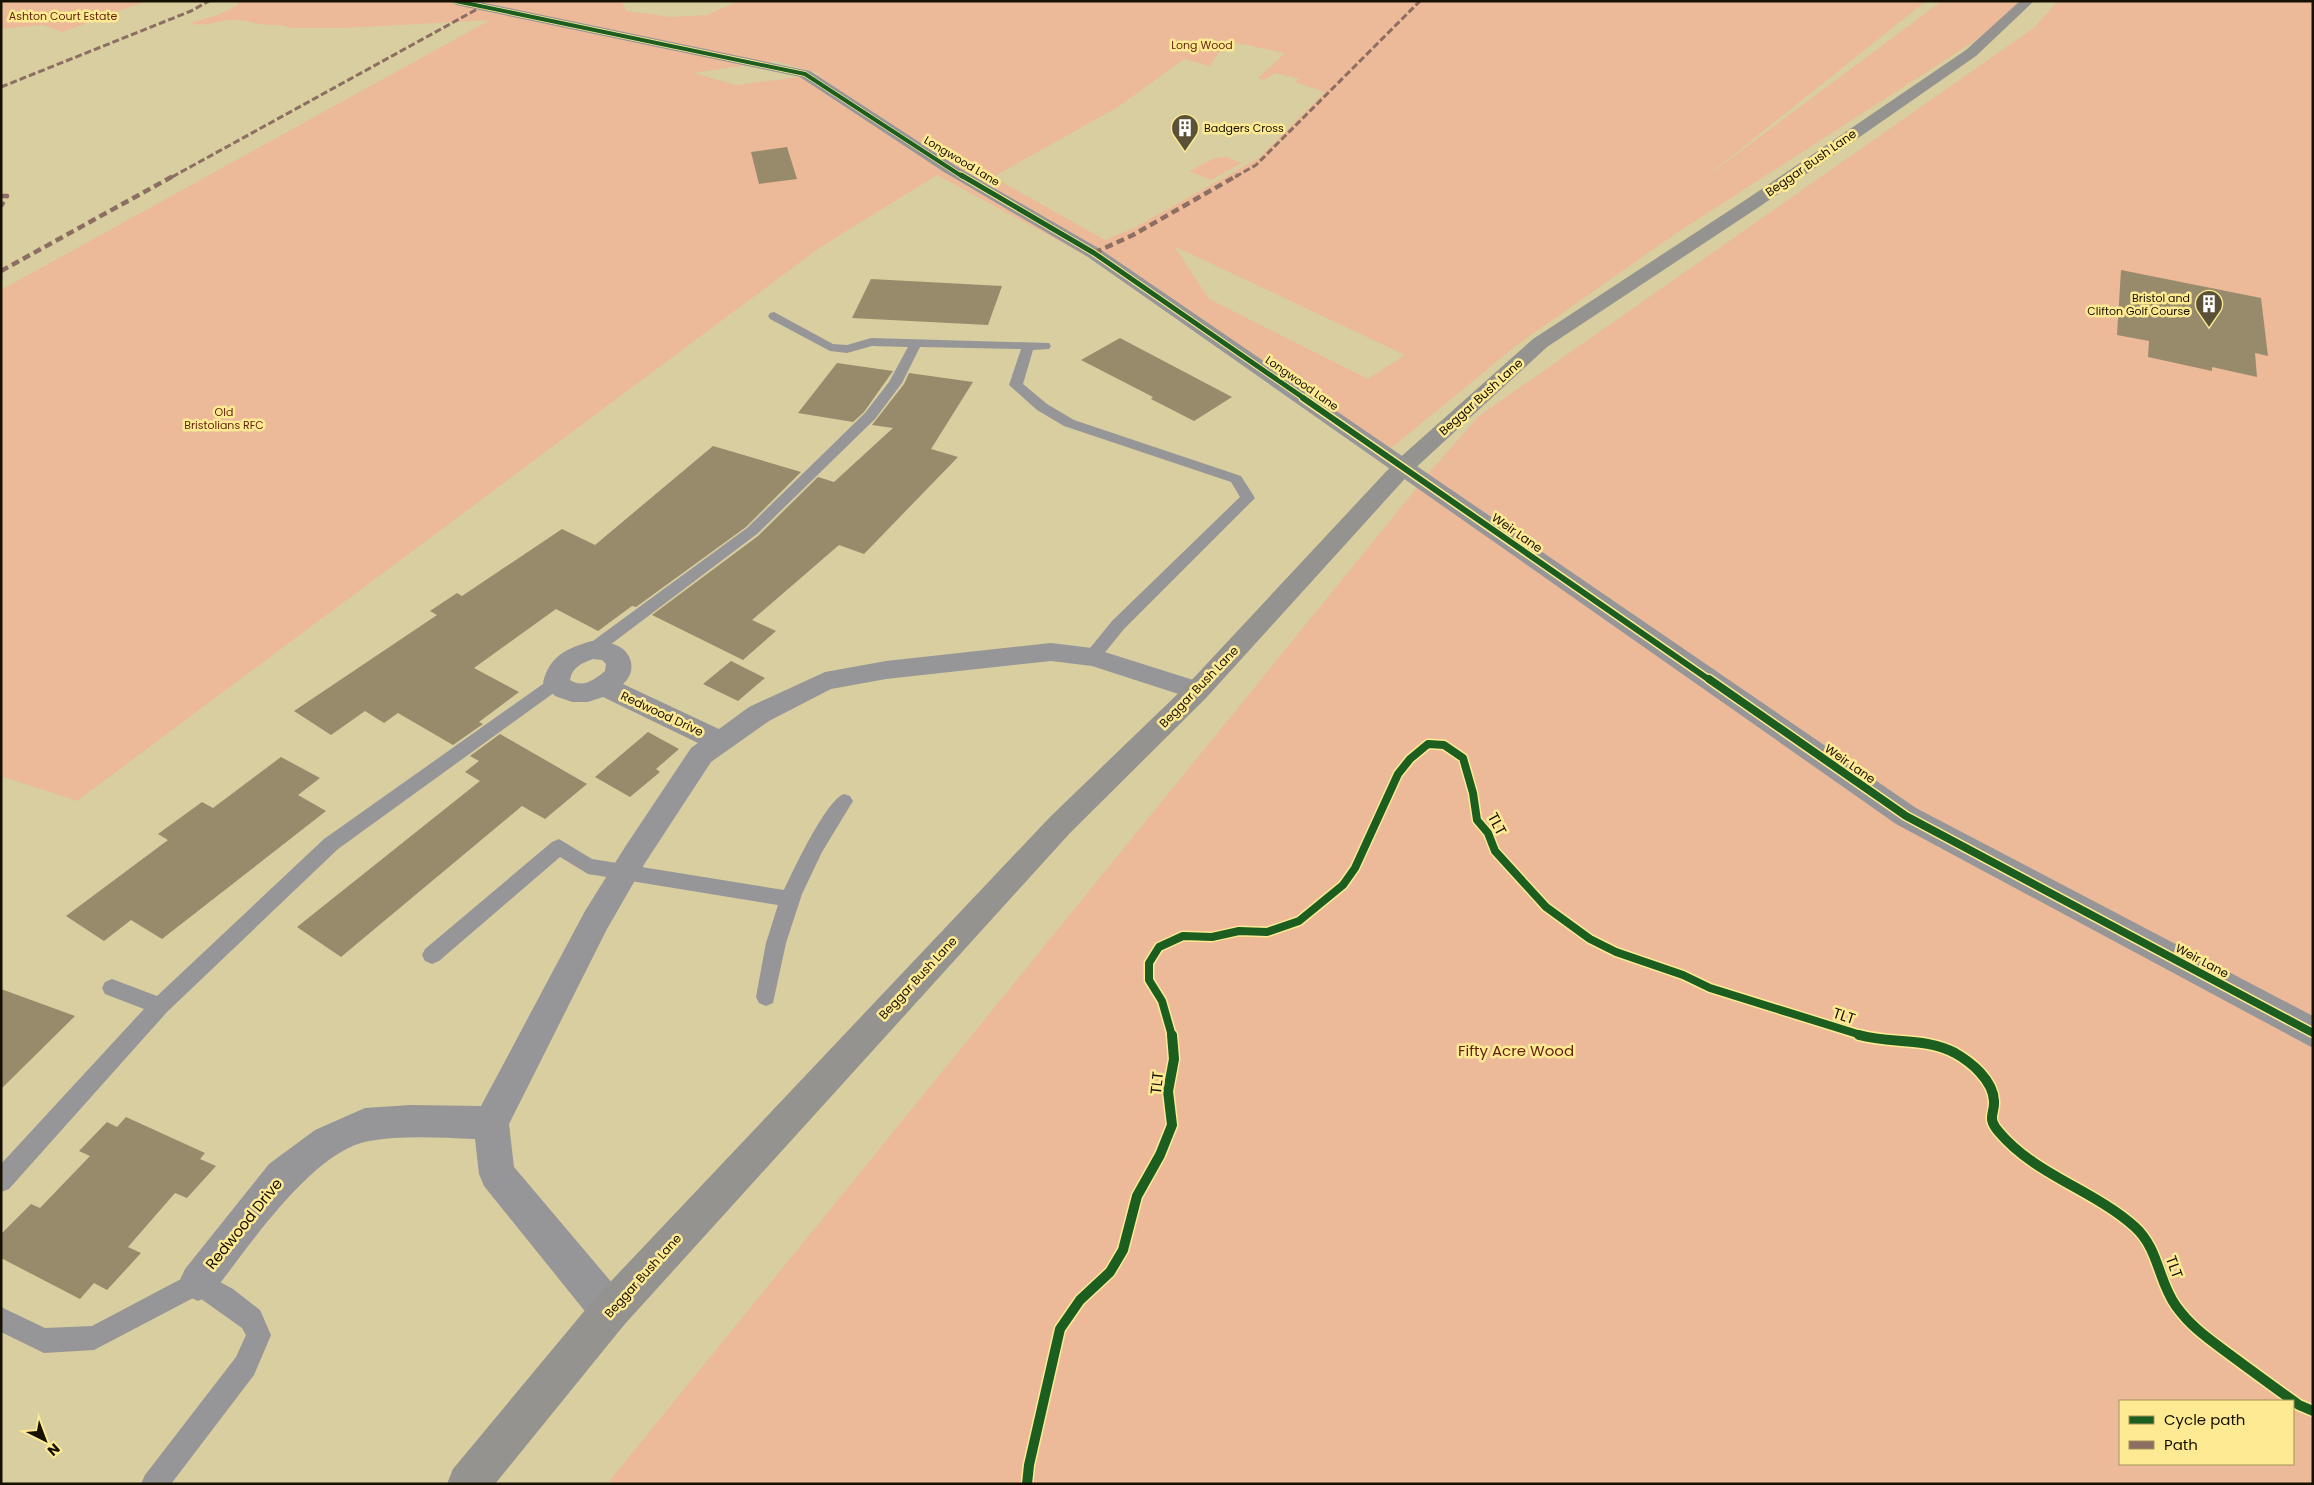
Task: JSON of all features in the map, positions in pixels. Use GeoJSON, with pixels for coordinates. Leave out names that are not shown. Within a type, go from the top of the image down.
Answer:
{"type":"FeatureCollection","features":[{"type":"Feature","properties":{"kind":"main road","name":"Beggar Bush Lane"},"geometry":{"type":"LineString","coordinates":[[468,1484],[610,1311],[1060,825],[1197,691],[1403,467],[1540,343],[1756,201],[1971,53],[2028,1]]}},
{"type":"Feature","properties":{"kind":"street","name":"Longwood Lane"},"geometry":{"type":"LineString","coordinates":[[456,1],[805,74],[950,169],[1094,252],[1403,467]]}},
{"type":"Feature","properties":{"kind":"street","name":"Weir Lane"},"geometry":{"type":"LineString","coordinates":[[1403,467],[1906,816],[2313,1032]]}},
{"type":"Feature","properties":{"kind":"street"},"geometry":{"type":"LineString","coordinates":[[592,650],[609,652],[619,661],[618,674],[605,687],[585,694],[566,692],[556,683],[558,670],[571,657],[592,650]]}},
{"type":"Feature","properties":{"kind":"street"},"geometry":{"type":"LineString","coordinates":[[610,1311],[497,1174],[491,1123],[596,920],[701,755],[759,714],[825,681],[886,670],[982,658],[1051,652],[1092,657],[1197,691]]}},
{"type":"Feature","properties":{"kind":"street","name":"Redwood Drive"},"geometry":{"type":"LineString","coordinates":[[605,687],[720,741]]}},
{"type":"Feature","properties":{"kind":"street","name":"Redwood Drive"},"geometry":{"type":"LineString","coordinates":[[198,1282],[282,1176],[327,1142],[365,1125],[410,1121],[491,1123]]}},
{"type":"Feature","properties":{"kind":"lane"},"geometry":{"type":"LineString","coordinates":[[774,316],[830,348],[847,349],[871,342],[1045,346]]}},
{"type":"Feature","properties":{"kind":"lane"},"geometry":{"type":"LineString","coordinates":[[592,650],[759,525],[870,416],[895,383],[916,343]]}},
{"type":"Feature","properties":{"kind":"lane"},"geometry":{"type":"LineString","coordinates":[[1028,346],[1016,385],[1042,407],[1069,423],[1236,479],[1248,498],[1118,624],[1092,657]]}},
{"type":"Feature","properties":{"kind":"lane"},"geometry":{"type":"LineString","coordinates":[[1,1181],[160,1006],[331,844],[556,683]]}},
{"type":"Feature","properties":{"kind":"lane"},"geometry":{"type":"LineString","coordinates":[[766,998],[770,963],[789,899],[813,848],[844,801]]}},
{"type":"Feature","properties":{"kind":"lane"},"geometry":{"type":"LineString","coordinates":[[432,955],[559,847],[588,866],[789,899]]}},
{"type":"Feature","properties":{"kind":"lane"},"geometry":{"type":"LineString","coordinates":[[112,988],[160,1006]]}},
{"type":"Feature","properties":{"kind":"lane"},"geometry":{"type":"LineString","coordinates":[[1,1319],[44,1340],[94,1338],[198,1282],[224,1298],[251,1319],[259,1335],[245,1366],[154,1484]]}},
{"type":"Feature","properties":{"kind":"green space","name":"Ashton Court Estate"},"geometry":{"type":"Polygon","coordinates":[[[1,1],[146,1],[63,32],[43,25],[1,29],[1,1]]]}},
{"type":"Feature","properties":{"kind":"green space"},"geometry":{"type":"Polygon","coordinates":[[[238,1],[621,1],[627,11],[671,17],[707,15],[739,1],[1926,1],[1698,183],[1942,1],[2020,1],[2006,17],[1987,33],[1675,234],[1517,345],[1379,458],[1111,269],[937,175],[819,248],[77,801],[1,776],[1,290],[490,20],[345,28],[291,28],[234,20],[205,24],[190,23],[218,15],[238,5],[238,1]],[[1226,41],[1210,66],[1184,59],[1118,107],[993,177],[1105,240],[1134,228],[1259,158],[1325,92],[1295,82],[1299,79],[1276,73],[1264,80],[1258,78],[1285,53],[1226,41]],[[775,61],[693,73],[736,85],[821,74],[775,61]],[[1174,246],[1209,299],[1368,379],[1405,355],[1174,246]]]}},
{"type":"Feature","properties":{"kind":"green space","name":"Fifty Acre Wood"},"geometry":{"type":"Polygon","coordinates":[[[2058,1],[2313,1],[2313,1484],[607,1484],[1428,474],[1479,416],[2035,27],[2058,1]]]}},
{"type":"Feature","properties":{"kind":"green space"},"geometry":{"type":"Polygon","coordinates":[[[1226,157],[1242,163],[1211,180],[1189,171],[1215,158],[1226,157]]]}},
{"type":"Feature","properties":{"kind":"building"},"geometry":{"type":"Polygon","coordinates":[[[787,147],[797,179],[759,184],[751,152],[787,147]]]}},
{"type":"Feature","properties":{"kind":"building","name":"Bristol and Clifton Golf Course"},"geometry":{"type":"Polygon","coordinates":[[[2121,270],[2261,298],[2268,356],[2255,353],[2257,377],[2212,367],[2212,371],[2148,357],[2149,341],[2117,335],[2121,270]]]}},
{"type":"Feature","properties":{"kind":"building"},"geometry":{"type":"Polygon","coordinates":[[[871,279],[1002,286],[988,325],[852,318],[871,279]]]}},
{"type":"Feature","properties":{"kind":"building"},"geometry":{"type":"Polygon","coordinates":[[[1120,338],[1232,397],[1194,421],[1151,399],[1153,397],[1081,360],[1120,338]]]}},
{"type":"Feature","properties":{"kind":"building"},"geometry":{"type":"Polygon","coordinates":[[[837,363],[893,371],[864,412],[853,422],[798,413],[837,363]]]}},
{"type":"Feature","properties":{"kind":"building"},"geometry":{"type":"Polygon","coordinates":[[[909,373],[973,382],[931,449],[958,457],[864,554],[839,545],[752,620],[776,631],[743,660],[652,615],[758,536],[818,477],[834,482],[893,428],[872,425],[904,384],[909,373]]]}},
{"type":"Feature","properties":{"kind":"building"},"geometry":{"type":"Polygon","coordinates":[[[713,446],[801,472],[746,527],[636,607],[632,606],[598,631],[556,609],[474,668],[519,692],[479,722],[483,724],[453,745],[398,713],[384,723],[365,711],[331,735],[294,711],[437,615],[430,611],[457,593],[462,596],[562,529],[595,545],[713,446]]]}},
{"type":"Feature","properties":{"kind":"building"},"geometry":{"type":"Polygon","coordinates":[[[731,661],[765,678],[738,701],[703,684],[731,661]]]}},
{"type":"Feature","properties":{"kind":"building"},"geometry":{"type":"Polygon","coordinates":[[[648,732],[679,749],[656,769],[660,772],[630,797],[595,777],[648,732]]]}},
{"type":"Feature","properties":{"kind":"building"},"geometry":{"type":"Polygon","coordinates":[[[500,734],[587,784],[545,819],[522,806],[341,957],[297,927],[480,781],[465,772],[479,761],[470,756],[500,734]]]}},
{"type":"Feature","properties":{"kind":"building"},"geometry":{"type":"Polygon","coordinates":[[[281,757],[320,778],[298,795],[326,811],[162,939],[131,920],[104,941],[66,916],[168,840],[158,834],[202,802],[213,808],[281,757]]]}},
{"type":"Feature","properties":{"kind":"building"},"geometry":{"type":"Polygon","coordinates":[[[1,989],[75,1016],[1,1089],[1,989]]]}},
{"type":"Feature","properties":{"kind":"building"},"geometry":{"type":"Polygon","coordinates":[[[126,1117],[205,1153],[200,1159],[216,1166],[187,1198],[175,1193],[128,1247],[141,1253],[107,1290],[94,1283],[80,1299],[1,1258],[1,1234],[31,1204],[40,1208],[90,1156],[79,1151],[107,1122],[117,1127],[126,1117]]]}},
{"type":"Feature","properties":{"kind":"marked path"},"geometry":{"type":"LineString","coordinates":[[1,87],[191,11],[209,1]]}},
{"type":"Feature","properties":{"kind":"marked path"},"geometry":{"type":"LineString","coordinates":[[1094,253],[1133,235],[1256,165],[1420,1]]}},
{"type":"Feature","properties":{"kind":"marked path"},"geometry":{"type":"LineString","coordinates":[[1,271],[481,7]]}},
{"type":"Feature","properties":{"kind":"marked path"},"geometry":{"type":"LineString","coordinates":[[1,196],[7,196],[1,206]]}},
{"type":"Feature","properties":{"kind":"cycle path"},"geometry":{"type":"LineString","coordinates":[[456,1],[805,74],[950,169],[1094,253],[1906,816],[2313,1033]]}},
{"type":"Feature","properties":{"kind":"cycle path","name":"TLT"},"geometry":{"type":"LineString","coordinates":[[1027,1484],[1029,1465],[1060,1329],[1080,1300],[1110,1272],[1123,1250],[1137,1196],[1160,1155],[1172,1125],[1168,1091],[1174,1059],[1171,1027],[1162,1001],[1149,980],[1149,963],[1159,947],[1183,936],[1212,937],[1239,931],[1267,932],[1299,921],[1343,885],[1355,868],[1398,774],[1410,759],[1428,744],[1444,745],[1463,758],[1473,793],[1477,820],[1488,833],[1495,851],[1546,907],[1590,939],[1616,952],[1683,975],[1710,988],[1807,1017],[1830,1027],[1863,1036],[1900,1042],[1930,1043],[1955,1053],[1976,1068],[1987,1082],[1994,1101],[1990,1115],[1997,1131],[2012,1146],[2032,1161],[2093,1197],[2136,1228],[2146,1239],[2153,1251],[2166,1289],[2172,1300],[2197,1331],[2292,1400]]}},
{"type":"Feature","properties":{"kind":"cycle path","name":"TLT"},"geometry":{"type":"LineString","coordinates":[[2294,1401],[2313,1411]]}},
{"type":"Feature","properties":{"kind":"place","name":"Badgers Cross"},"geometry":{"type":"Point","coordinates":[1185,152]}},
{"type":"Feature","properties":{"kind":"place","name":"Bristol and Clifton Golf Course"},"geometry":{"type":"Point","coordinates":[2209,328]}},
{"type":"Feature","properties":{"kind":"park label","name":"Long Wood"},"geometry":{"type":"Point","coordinates":[1202,45]}},
{"type":"Feature","properties":{"kind":"park label","name":"Old Bristolians RFC"},"geometry":{"type":"Point","coordinates":[224,418]}}]}
